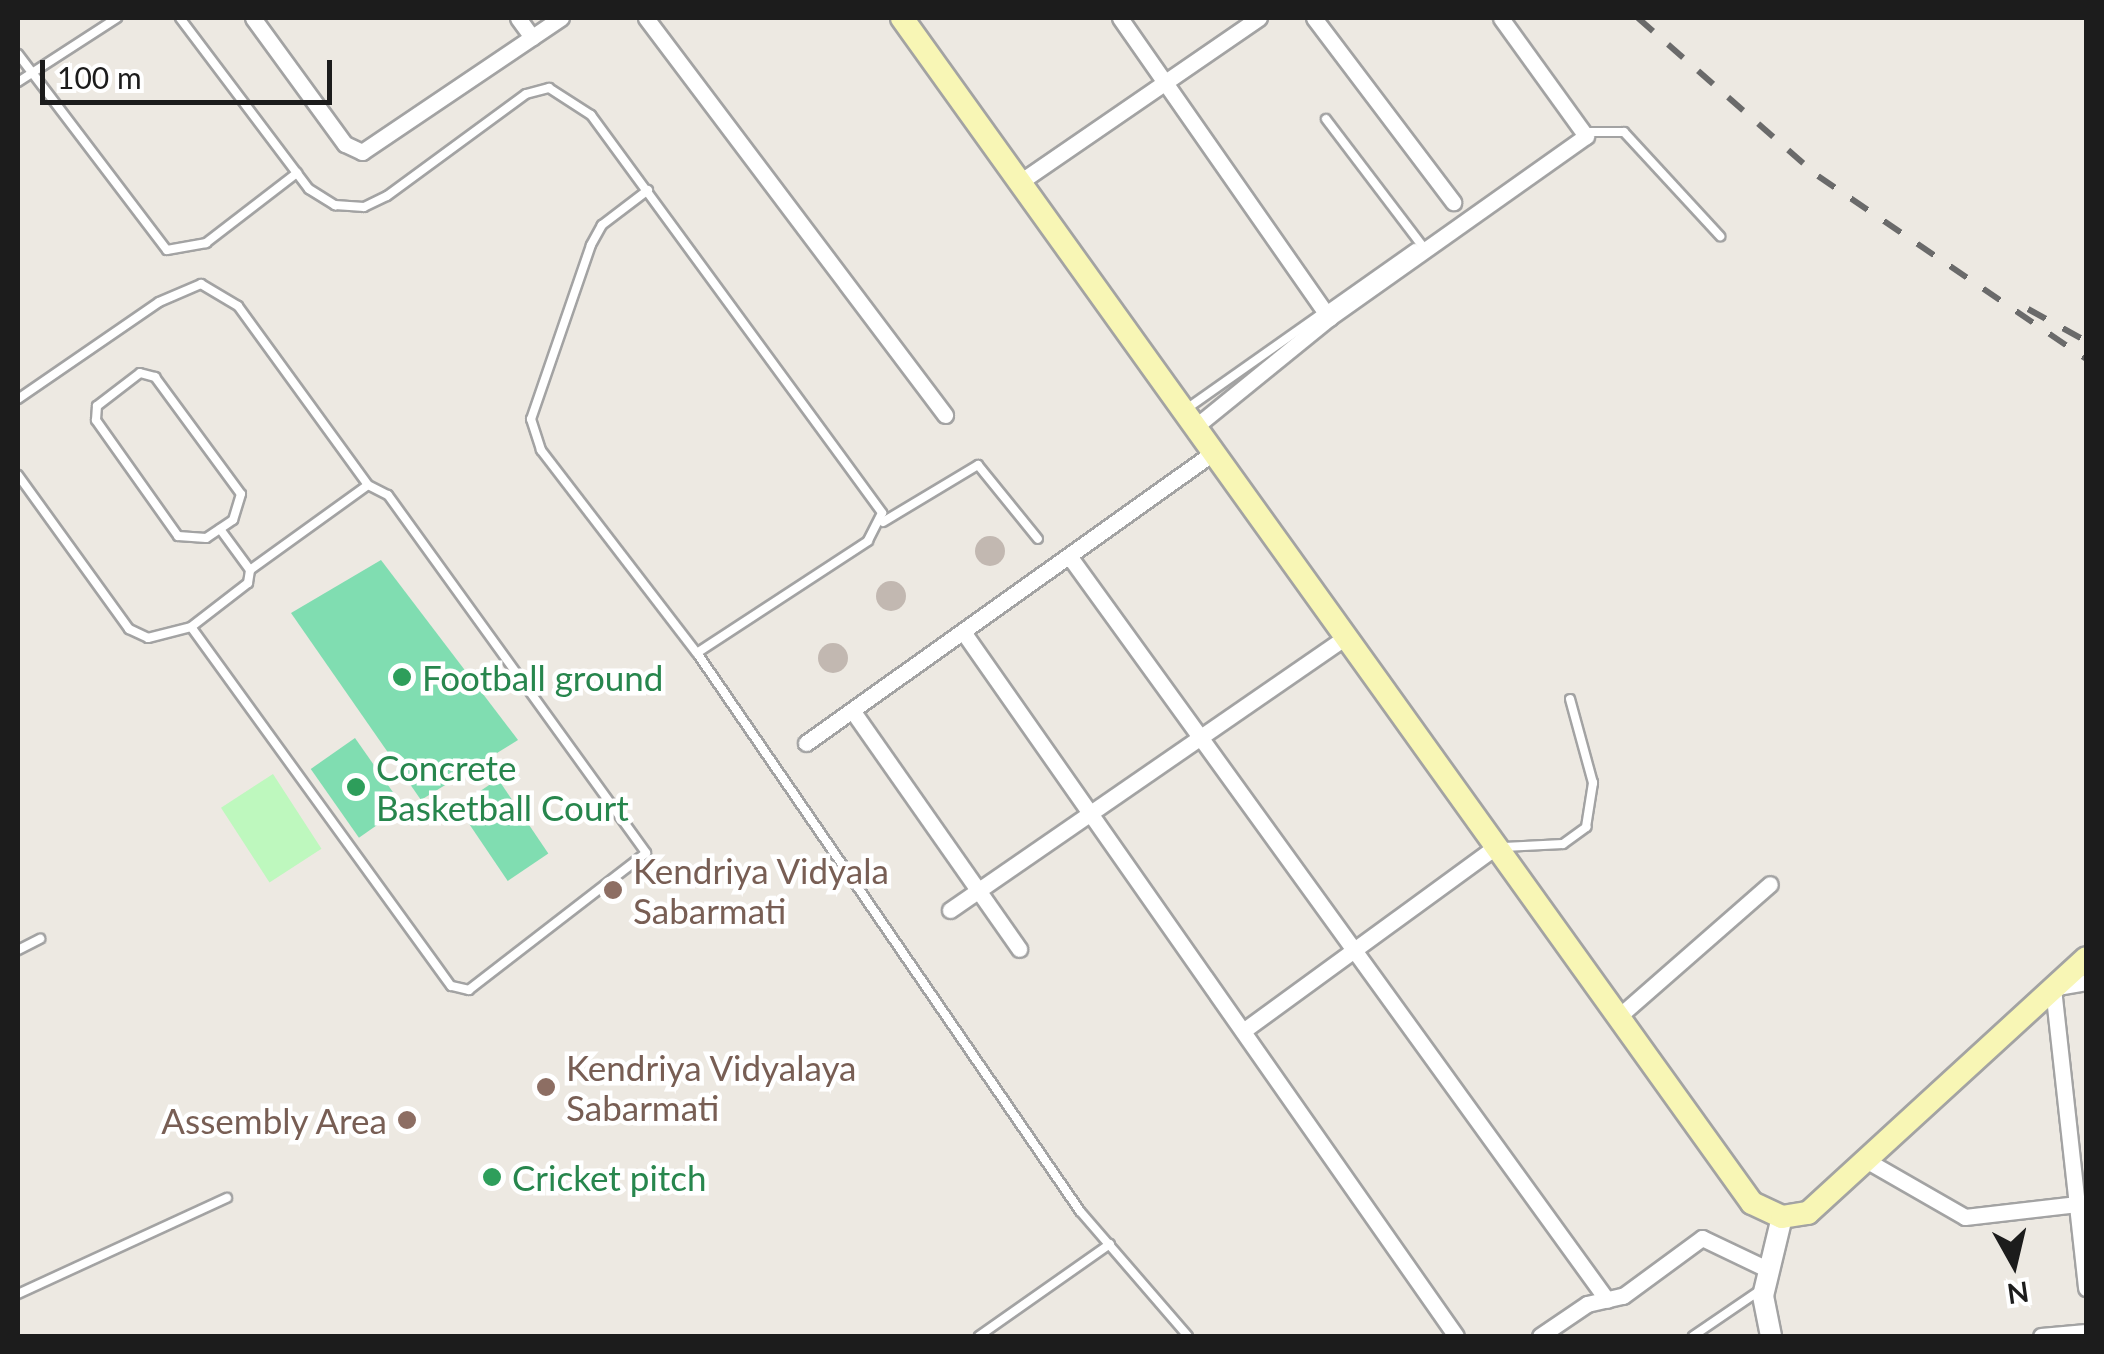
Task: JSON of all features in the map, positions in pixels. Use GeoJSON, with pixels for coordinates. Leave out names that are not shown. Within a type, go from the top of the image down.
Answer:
{"type":"FeatureCollection","features":[{"type":"Feature","properties":{"kind":"main road"},"geometry":{"type":"LineString","coordinates":[[902,18],[1752,1203],[1782,1217],[1808,1213],[1871,1162],[2086,958]]}},
{"type":"Feature","properties":{"kind":"street"},"geometry":{"type":"LineString","coordinates":[[254,18],[345,144],[362,152],[560,18]]}},
{"type":"Feature","properties":{"kind":"street"},"geometry":{"type":"LineString","coordinates":[[518,18],[532,37]]}},
{"type":"Feature","properties":{"kind":"street"},"geometry":{"type":"LineString","coordinates":[[646,18],[945,415]]}},
{"type":"Feature","properties":{"kind":"street"},"geometry":{"type":"LineString","coordinates":[[1120,18],[1327,314]]}},
{"type":"Feature","properties":{"kind":"street"},"geometry":{"type":"LineString","coordinates":[[1020,182],[1260,18]]}},
{"type":"Feature","properties":{"kind":"street"},"geometry":{"type":"LineString","coordinates":[[1314,18],[1453,202]]}},
{"type":"Feature","properties":{"kind":"street"},"geometry":{"type":"LineString","coordinates":[[1190,419],[1327,314],[1468,221],[1581,133],[1501,18]]}},
{"type":"Feature","properties":{"kind":"street"},"geometry":{"type":"LineString","coordinates":[[806,744],[966,636],[1214,452]]}},
{"type":"Feature","properties":{"kind":"street"},"geometry":{"type":"LineString","coordinates":[[1072,560],[1607,1300]]}},
{"type":"Feature","properties":{"kind":"street"},"geometry":{"type":"LineString","coordinates":[[966,636],[1456,1336]]}},
{"type":"Feature","properties":{"kind":"street"},"geometry":{"type":"LineString","coordinates":[[950,910],[1345,637]]}},
{"type":"Feature","properties":{"kind":"street"},"geometry":{"type":"LineString","coordinates":[[854,713],[1020,949]]}},
{"type":"Feature","properties":{"kind":"street"},"geometry":{"type":"LineString","coordinates":[[1243,1032],[1495,847]]}},
{"type":"Feature","properties":{"kind":"street"},"geometry":{"type":"LineString","coordinates":[[1617,1018],[1770,884]]}},
{"type":"Feature","properties":{"kind":"street"},"geometry":{"type":"LineString","coordinates":[[2086,982],[2053,988],[2086,1288]]}},
{"type":"Feature","properties":{"kind":"street"},"geometry":{"type":"LineString","coordinates":[[1871,1162],[1965,1217],[2077,1204]]}},
{"type":"Feature","properties":{"kind":"street"},"geometry":{"type":"LineString","coordinates":[[1771,1336],[1768,1278],[1782,1217]]}},
{"type":"Feature","properties":{"kind":"street"},"geometry":{"type":"LineString","coordinates":[[1540,1336],[1607,1300],[1702,1238],[1768,1278]]}},
{"type":"Feature","properties":{"kind":"street"},"geometry":{"type":"LineString","coordinates":[[2041,1336],[2086,1332]]}},
{"type":"Feature","properties":{"kind":"lane"},"geometry":{"type":"LineString","coordinates":[[18,82],[117,18]]}},
{"type":"Feature","properties":{"kind":"lane"},"geometry":{"type":"LineString","coordinates":[[180,18],[297,173],[335,205],[364,207],[492,115],[549,88],[574,96],[812,407],[883,522]]}},
{"type":"Feature","properties":{"kind":"lane"},"geometry":{"type":"LineString","coordinates":[[1492,18],[1581,133]]}},
{"type":"Feature","properties":{"kind":"lane"},"geometry":{"type":"LineString","coordinates":[[18,54],[167,250],[206,243],[297,173]]}},
{"type":"Feature","properties":{"kind":"lane"},"geometry":{"type":"LineString","coordinates":[[1326,119],[1421,244]]}},
{"type":"Feature","properties":{"kind":"lane"},"geometry":{"type":"LineString","coordinates":[[1327,314],[1581,133],[1624,132],[1720,236]]}},
{"type":"Feature","properties":{"kind":"lane"},"geometry":{"type":"LineString","coordinates":[[648,190],[591,245],[531,419],[541,450],[697,653],[1110,1244],[1188,1336]]}},
{"type":"Feature","properties":{"kind":"lane"},"geometry":{"type":"LineString","coordinates":[[18,399],[159,302],[202,284],[238,306],[368,485],[388,495],[630,820],[646,853],[640,865],[487,984],[450,986],[191,627]]}},
{"type":"Feature","properties":{"kind":"lane"},"geometry":{"type":"LineString","coordinates":[[155,377],[233,480],[241,508],[220,529],[194,541],[178,536],[103,436],[97,406],[124,381],[155,377]]}},
{"type":"Feature","properties":{"kind":"lane"},"geometry":{"type":"LineString","coordinates":[[697,653],[868,542],[883,522],[978,466],[1038,538]]}},
{"type":"Feature","properties":{"kind":"lane"},"geometry":{"type":"LineString","coordinates":[[18,475],[129,629],[148,638],[191,627],[248,583],[250,570],[220,529]]}},
{"type":"Feature","properties":{"kind":"lane"},"geometry":{"type":"LineString","coordinates":[[250,570],[368,485]]}},
{"type":"Feature","properties":{"kind":"lane"},"geometry":{"type":"LineString","coordinates":[[1495,847],[1563,844],[1586,827],[1593,783],[1570,699]]}},
{"type":"Feature","properties":{"kind":"lane"},"geometry":{"type":"LineString","coordinates":[[18,950],[40,938]]}},
{"type":"Feature","properties":{"kind":"lane"},"geometry":{"type":"LineString","coordinates":[[18,1294],[228,1198]]}},
{"type":"Feature","properties":{"kind":"lane"},"geometry":{"type":"LineString","coordinates":[[979,1336],[1110,1244]]}},
{"type":"Feature","properties":{"kind":"lane"},"geometry":{"type":"LineString","coordinates":[[1693,1336],[1768,1278]]}},
{"type":"Feature","properties":{"kind":"green space","name":"Football ground"},"geometry":{"type":"Polygon","coordinates":[[[381,560],[518,740],[421,800],[291,613],[381,560]]]}},
{"type":"Feature","properties":{"kind":"green space","name":"Concrete Basketball Court"},"geometry":{"type":"Polygon","coordinates":[[[355,738],[403,807],[359,838],[311,769],[355,738]]]}},
{"type":"Feature","properties":{"kind":"green space"},"geometry":{"type":"Polygon","coordinates":[[[273,774],[321,849],[269,882],[221,808],[273,774]]]}},
{"type":"Feature","properties":{"kind":"green space"},"geometry":{"type":"Polygon","coordinates":[[[498,779],[548,854],[508,881],[457,806],[498,779]]]}},
{"type":"Feature","properties":{"kind":"building"},"geometry":{"type":"Polygon","coordinates":[[[990,536],[1000,541],[1005,551],[1000,561],[990,566],[980,561],[975,551],[980,541],[990,536]]]}},
{"type":"Feature","properties":{"kind":"building"},"geometry":{"type":"Polygon","coordinates":[[[891,581],[901,586],[906,596],[901,606],[891,611],[881,606],[876,596],[881,586],[891,581]]]}},
{"type":"Feature","properties":{"kind":"building"},"geometry":{"type":"Polygon","coordinates":[[[833,643],[843,648],[848,658],[843,668],[833,673],[823,668],[818,658],[823,648],[833,643]]]}},
{"type":"Feature","properties":{"kind":"railway"},"geometry":{"type":"LineString","coordinates":[[1638,18],[1818,176],[2086,359]]}},
{"type":"Feature","properties":{"kind":"railway"},"geometry":{"type":"LineString","coordinates":[[2028,309],[2086,341]]}},
{"type":"Feature","properties":{"kind":"place","name":"Football ground"},"geometry":{"type":"Point","coordinates":[402,677]}},
{"type":"Feature","properties":{"kind":"place","name":"Concrete Basketball Court"},"geometry":{"type":"Point","coordinates":[356,787]}},
{"type":"Feature","properties":{"kind":"place","name":"Kendriya Vidyala Sabarmati"},"geometry":{"type":"Point","coordinates":[613,890]}},
{"type":"Feature","properties":{"kind":"place","name":"Kendriya Vidyalaya Sabarmati"},"geometry":{"type":"Point","coordinates":[546,1087]}},
{"type":"Feature","properties":{"kind":"place","name":"Assembly Area"},"geometry":{"type":"Point","coordinates":[407,1120]}},
{"type":"Feature","properties":{"kind":"place","name":"Cricket pitch"},"geometry":{"type":"Point","coordinates":[492,1177]}}]}
